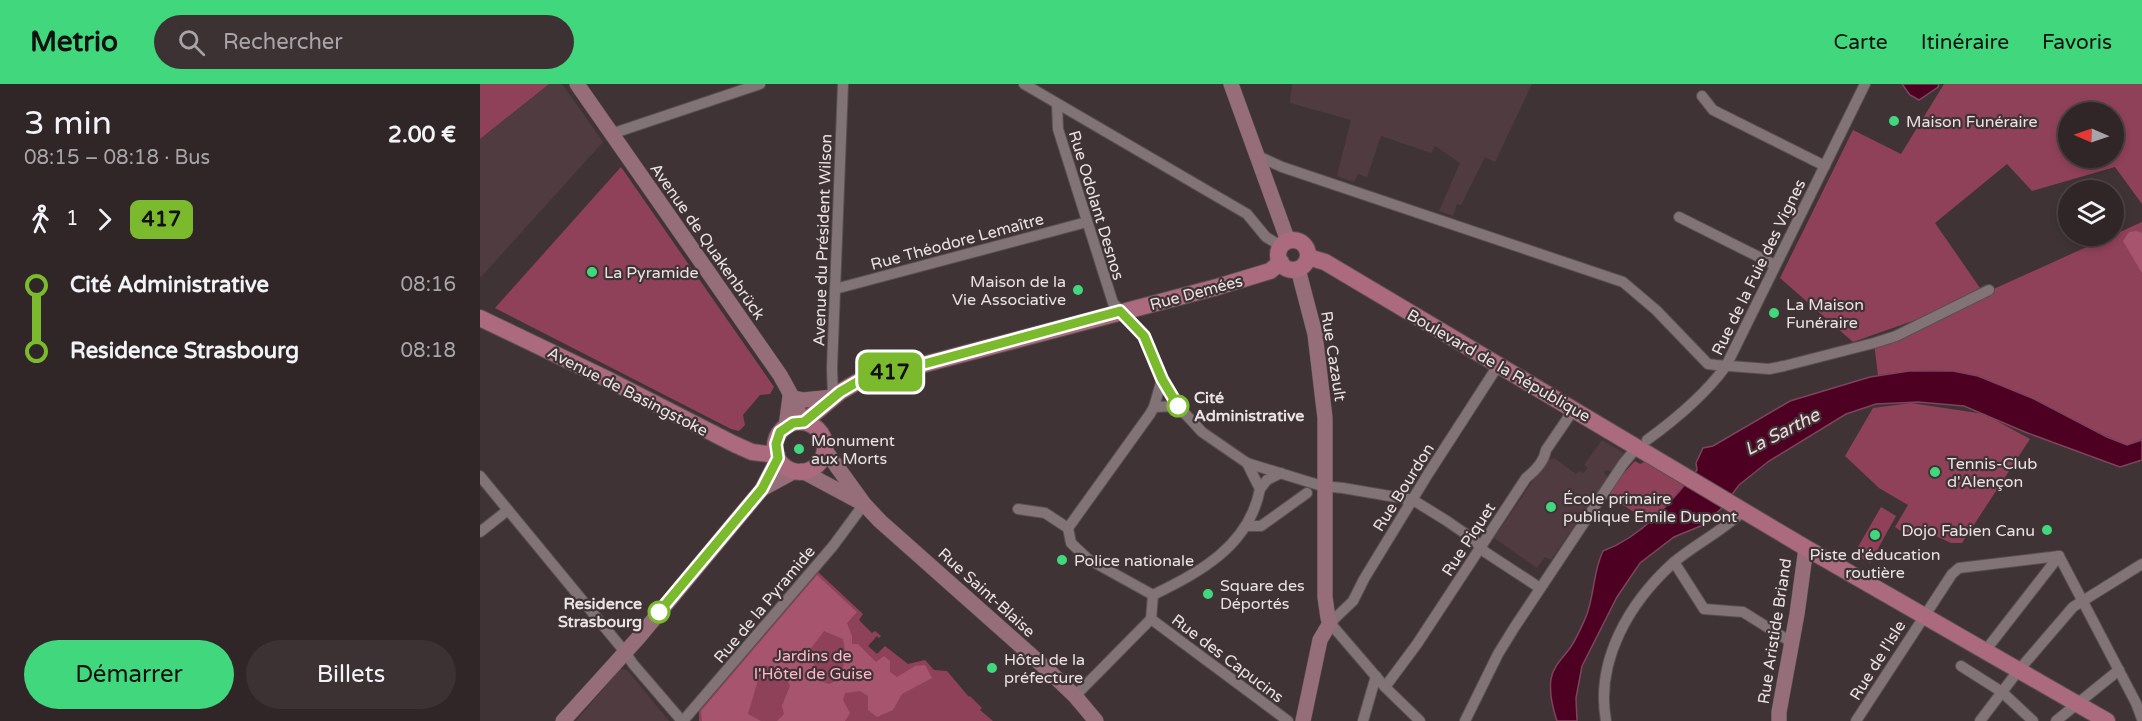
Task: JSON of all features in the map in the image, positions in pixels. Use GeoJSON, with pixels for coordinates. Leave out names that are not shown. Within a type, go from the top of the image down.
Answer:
{"type":"FeatureCollection","features":[{"type":"Feature","properties":{"kind":"main road"},"geometry":{"type":"LineString","coordinates":[[1283,250],[1293,240],[1303,243],[1306,247],[1303,263]]}},
{"type":"Feature","properties":{"kind":"main road","name":"Boulevard de la République"},"geometry":{"type":"LineString","coordinates":[[1283,250],[1288,269],[1303,263],[1325,262],[1737,507]]}},
{"type":"Feature","properties":{"kind":"main road","name":"Rue Demées"},"geometry":{"type":"LineString","coordinates":[[787,437],[833,397],[857,382],[1270,271],[1283,250]]}},
{"type":"Feature","properties":{"kind":"main road","name":"Avenue de Basingstoke"},"geometry":{"type":"LineString","coordinates":[[482,318],[734,444],[787,437]]}},
{"type":"Feature","properties":{"kind":"main road"},"geometry":{"type":"LineString","coordinates":[[823,441],[815,427],[787,437],[788,468],[798,471],[810,470],[822,458],[827,412],[833,397]]}},
{"type":"Feature","properties":{"kind":"main road"},"geometry":{"type":"LineString","coordinates":[[1737,507],[2107,721]]}},
{"type":"Feature","properties":{"kind":"street","name":"Avenue de Quakenbrück"},"geometry":{"type":"LineString","coordinates":[[577,84],[780,375],[790,397],[801,412],[787,437]]}},
{"type":"Feature","properties":{"kind":"street"},"geometry":{"type":"LineString","coordinates":[[611,134],[628,126],[760,84]]}},
{"type":"Feature","properties":{"kind":"street","name":"Avenue du Président Wilson"},"geometry":{"type":"LineString","coordinates":[[833,397],[843,84]]}},
{"type":"Feature","properties":{"kind":"street"},"geometry":{"type":"LineString","coordinates":[[1024,84],[1039,88],[1057,104],[1241,210],[1266,237],[1283,250]]}},
{"type":"Feature","properties":{"kind":"street"},"geometry":{"type":"LineString","coordinates":[[1231,84],[1267,179],[1283,250]]}},
{"type":"Feature","properties":{"kind":"street","name":"Rue de la Fuie des Vignes"},"geometry":{"type":"LineString","coordinates":[[1647,440],[1712,385],[1726,366],[1865,84]]}},
{"type":"Feature","properties":{"kind":"street"},"geometry":{"type":"LineString","coordinates":[[1702,96],[1713,110],[1825,166]]}},
{"type":"Feature","properties":{"kind":"street","name":"Rue Odolant Desnos"},"geometry":{"type":"LineString","coordinates":[[1057,104],[1058,129],[1113,303],[1144,336],[1162,379],[1178,406]]}},
{"type":"Feature","properties":{"kind":"street"},"geometry":{"type":"LineString","coordinates":[[1258,156],[1282,167],[1623,282],[1656,310],[1708,364],[1768,369],[1784,366],[1896,336],[1989,290]]}},
{"type":"Feature","properties":{"kind":"street"},"geometry":{"type":"LineString","coordinates":[[1267,179],[1275,170],[1282,167]]}},
{"type":"Feature","properties":{"kind":"street"},"geometry":{"type":"LineString","coordinates":[[1679,217],[1775,266]]}},
{"type":"Feature","properties":{"kind":"street","name":"Rue Théodore Lemaître"},"geometry":{"type":"LineString","coordinates":[[835,289],[1087,222]]}},
{"type":"Feature","properties":{"kind":"street","name":"Rue Cazault"},"geometry":{"type":"LineString","coordinates":[[1303,263],[1325,418],[1324,597],[1330,623]]}},
{"type":"Feature","properties":{"kind":"street","name":"Rue Bourdon"},"geometry":{"type":"LineString","coordinates":[[1330,623],[1353,601],[1428,474],[1499,364]]}},
{"type":"Feature","properties":{"kind":"street"},"geometry":{"type":"LineString","coordinates":[[1068,528],[1154,407],[1162,379]]}},
{"type":"Feature","properties":{"kind":"street"},"geometry":{"type":"LineString","coordinates":[[790,397],[803,400],[833,397]]}},
{"type":"Feature","properties":{"kind":"street"},"geometry":{"type":"LineString","coordinates":[[1154,407],[1178,406],[1202,432],[1247,463],[1326,487],[1413,500],[1447,521],[1540,588]]}},
{"type":"Feature","properties":{"kind":"street","name":"Rue Piquet"},"geometry":{"type":"LineString","coordinates":[[1385,687],[1417,644],[1526,478],[1545,456],[1546,450],[1574,409]]}},
{"type":"Feature","properties":{"kind":"street"},"geometry":{"type":"LineString","coordinates":[[563,721],[625,652],[762,489],[787,437]]}},
{"type":"Feature","properties":{"kind":"street"},"geometry":{"type":"LineString","coordinates":[[823,441],[864,504]]}},
{"type":"Feature","properties":{"kind":"street"},"geometry":{"type":"LineString","coordinates":[[1465,721],[1498,654],[1632,453]]}},
{"type":"Feature","properties":{"kind":"street"},"geometry":{"type":"LineString","coordinates":[[1247,463],[1260,489]]}},
{"type":"Feature","properties":{"kind":"street"},"geometry":{"type":"LineString","coordinates":[[762,489],[798,471],[864,504]]}},
{"type":"Feature","properties":{"kind":"street"},"geometry":{"type":"LineString","coordinates":[[1152,595],[1202,569],[1241,535],[1255,509],[1260,489],[1267,480],[1281,473]]}},
{"type":"Feature","properties":{"kind":"street"},"geometry":{"type":"LineString","coordinates":[[480,476],[633,664],[683,721]]}},
{"type":"Feature","properties":{"kind":"street"},"geometry":{"type":"LineString","coordinates":[[1246,526],[1261,526],[1307,493]]}},
{"type":"Feature","properties":{"kind":"street","name":"Rue Saint-Blaise"},"geometry":{"type":"LineString","coordinates":[[864,504],[1075,696],[1096,721]]}},
{"type":"Feature","properties":{"kind":"street","name":"Rue de la Pyramide"},"geometry":{"type":"LineString","coordinates":[[683,721],[833,546],[864,504]]}},
{"type":"Feature","properties":{"kind":"street"},"geometry":{"type":"LineString","coordinates":[[1606,721],[1604,696],[1608,664],[1617,638],[1633,608],[1650,586],[1674,562],[1737,507]]}},
{"type":"Feature","properties":{"kind":"street"},"geometry":{"type":"LineString","coordinates":[[1017,509],[1045,513],[1068,528],[1071,543],[1088,560],[1152,595]]}},
{"type":"Feature","properties":{"kind":"street"},"geometry":{"type":"LineString","coordinates":[[480,532],[508,510]]}},
{"type":"Feature","properties":{"kind":"street","name":"Rue Aristide Briand"},"geometry":{"type":"LineString","coordinates":[[1779,721],[1806,548]]}},
{"type":"Feature","properties":{"kind":"street"},"geometry":{"type":"LineString","coordinates":[[1985,651],[2059,556],[2136,703],[2142,719]]}},
{"type":"Feature","properties":{"kind":"street","name":"Rue de l'Isle"},"geometry":{"type":"LineString","coordinates":[[1856,721],[1924,615],[1952,574],[1959,568],[2059,556]]}},
{"type":"Feature","properties":{"kind":"street"},"geometry":{"type":"LineString","coordinates":[[1674,562],[1704,609],[1743,612],[1791,642]]}},
{"type":"Feature","properties":{"kind":"street"},"geometry":{"type":"LineString","coordinates":[[1980,721],[2018,671],[2073,607],[2142,564]]}},
{"type":"Feature","properties":{"kind":"street"},"geometry":{"type":"LineString","coordinates":[[1075,696],[1151,619],[1152,595]]}},
{"type":"Feature","properties":{"kind":"street","name":"Rue des Capucins"},"geometry":{"type":"LineString","coordinates":[[1151,619],[1288,721]]}},
{"type":"Feature","properties":{"kind":"street"},"geometry":{"type":"LineString","coordinates":[[1303,721],[1320,640],[1330,623],[1385,687],[1420,721]]}},
{"type":"Feature","properties":{"kind":"street"},"geometry":{"type":"LineString","coordinates":[[1961,666],[2002,692],[2033,721]]}},
{"type":"Feature","properties":{"kind":"street"},"geometry":{"type":"LineString","coordinates":[[2056,721],[2119,670]]}},
{"type":"Feature","properties":{"kind":"street"},"geometry":{"type":"LineString","coordinates":[[1363,721],[1376,675]]}},
{"type":"Feature","properties":{"kind":"shaded area"},"geometry":{"type":"Polygon","coordinates":[[[549,84],[562,84],[603,142],[480,278],[480,139],[549,84]]]}},
{"type":"Feature","properties":{"kind":"shaded area"},"geometry":{"type":"Polygon","coordinates":[[[1292,84],[1532,84],[1495,162],[1485,157],[1461,205],[1457,204],[1453,216],[1439,211],[1460,163],[1435,146],[1431,153],[1381,136],[1367,177],[1358,174],[1354,182],[1337,176],[1351,120],[1290,103],[1292,84]]]}},
{"type":"Feature","properties":{"kind":"shaded area","name":"École primaire publique Emile Dupont"},"geometry":{"type":"Polygon","coordinates":[[[1602,440],[1624,453],[1612,472],[1606,470],[1604,473],[1608,477],[1551,560],[1545,557],[1537,568],[1494,538],[1547,460],[1554,458],[1576,474],[1579,471],[1583,473],[1588,468],[1584,465],[1602,440]]]}},
{"type":"Feature","properties":{"kind":"shaded area"},"geometry":{"type":"Polygon","coordinates":[[[620,669],[627,670],[669,721],[576,721],[620,669]]]}},
{"type":"Feature","properties":{"kind":"green space"},"geometry":{"type":"Polygon","coordinates":[[[480,84],[549,84],[480,139],[480,84]]]}},
{"type":"Feature","properties":{"kind":"green space"},"geometry":{"type":"Polygon","coordinates":[[[1944,84],[2142,84],[2142,204],[2116,168],[2124,168],[2124,102],[2058,102],[2058,168],[2112,168],[2070,180],[2058,180],[2058,183],[2032,191],[2007,164],[1935,223],[1980,288],[1921,318],[1853,342],[1780,278],[1853,130],[1901,154],[1944,84]]]}},
{"type":"Feature","properties":{"kind":"green space"},"geometry":{"type":"Polygon","coordinates":[[[621,167],[774,387],[770,394],[760,395],[743,415],[745,425],[739,431],[731,429],[495,308],[621,167]]]}},
{"type":"Feature","properties":{"kind":"green space"},"geometry":{"type":"Polygon","coordinates":[[[2142,222],[2142,439],[2127,445],[1969,374],[1912,371],[1878,375],[1874,343],[2089,246],[2124,246],[2124,230],[2142,222]]]}},
{"type":"Feature","properties":{"kind":"green space"},"geometry":{"type":"Polygon","coordinates":[[[2129,232],[2142,233],[2142,273],[2124,243],[2129,232]]]}},
{"type":"Feature","properties":{"kind":"green space","name":"Tennis-Club d'Alençon"},"geometry":{"type":"Polygon","coordinates":[[[1911,403],[1984,414],[2030,439],[1962,543],[1951,543],[1917,527],[1910,537],[1895,527],[1908,505],[1879,488],[1845,456],[1873,408],[1911,403]]]}},
{"type":"Feature","properties":{"kind":"green space"},"geometry":{"type":"Polygon","coordinates":[[[1635,461],[1640,464],[1646,461],[1686,484],[1650,522],[1607,495],[1621,475],[1635,461]]]}},
{"type":"Feature","properties":{"kind":"green space","name":"Piste d'éducation routière"},"geometry":{"type":"Polygon","coordinates":[[[1881,507],[1896,516],[1870,563],[1854,554],[1881,507]]]}},
{"type":"Feature","properties":{"kind":"green space","name":"Jardins de l'Hôtel de Guise"},"geometry":{"type":"Polygon","coordinates":[[[817,571],[863,614],[859,620],[872,633],[875,631],[881,636],[879,638],[877,636],[868,646],[877,654],[885,646],[908,664],[925,660],[934,670],[947,671],[969,697],[982,708],[980,710],[993,721],[699,721],[699,711],[817,571]]]}},
{"type":"Feature","properties":{"kind":"green space","name":"Jardins de l'Hôtel de Guise"},"geometry":{"type":"Polygon","coordinates":[[[817,575],[857,612],[847,623],[852,636],[852,644],[858,644],[876,662],[884,656],[890,661],[890,672],[897,677],[915,666],[925,665],[932,678],[902,694],[893,710],[877,717],[868,710],[868,696],[860,691],[845,693],[843,700],[850,713],[845,721],[777,721],[784,714],[782,706],[790,686],[784,675],[767,665],[758,680],[748,714],[761,721],[702,721],[701,711],[817,575]],[[824,631],[808,652],[815,666],[813,678],[829,684],[840,679],[846,656],[843,639],[824,631]]]}},
{"type":"Feature","properties":{"kind":"water"},"geometry":{"type":"Polygon","coordinates":[[[1902,84],[1939,84],[1919,100],[1910,95],[1902,84]]]}},
{"type":"Feature","properties":{"kind":"water","name":"La Sarthe"},"geometry":{"type":"Polygon","coordinates":[[[1909,371],[1953,371],[1978,376],[2032,398],[2127,445],[2142,440],[2142,460],[2120,467],[2025,432],[1964,406],[1918,402],[1876,404],[1846,414],[1769,461],[1739,485],[1721,509],[1703,525],[1674,537],[1640,563],[1617,597],[1582,666],[1576,698],[1577,721],[1557,721],[1551,695],[1552,674],[1570,648],[1585,619],[1603,551],[1643,528],[1666,506],[1697,470],[1696,463],[1703,448],[1713,446],[1790,401],[1870,377],[1909,371]]]}},
{"type":"Feature","properties":{"kind":"bus line","name":"417"},"geometry":{"type":"LineString","coordinates":[[659,612],[762,489],[778,458],[776,444],[780,432],[793,423],[804,422],[840,392],[857,382],[1120,311],[1144,336],[1154,354],[1162,379],[1178,406]]}},
{"type":"Feature","properties":{"kind":"place","name":"Maison Funéraire"},"geometry":{"type":"Point","coordinates":[1894,121]}},
{"type":"Feature","properties":{"kind":"place","name":"La Pyramide"},"geometry":{"type":"Point","coordinates":[592,272]}},
{"type":"Feature","properties":{"kind":"place","name":"Maison de la Vie Associative"},"geometry":{"type":"Point","coordinates":[1078,290]}},
{"type":"Feature","properties":{"kind":"place","name":"La Maison Funéraire"},"geometry":{"type":"Point","coordinates":[1774,313]}},
{"type":"Feature","properties":{"kind":"place","name":"Cité Administrative"},"geometry":{"type":"Point","coordinates":[1178,406]}},
{"type":"Feature","properties":{"kind":"place","name":"Monument aux Morts"},"geometry":{"type":"Point","coordinates":[799,449]}},
{"type":"Feature","properties":{"kind":"place","name":"Tennis-Club d'Alençon"},"geometry":{"type":"Point","coordinates":[1935,472]}},
{"type":"Feature","properties":{"kind":"place","name":"École primaire publique Emile Dupont"},"geometry":{"type":"Point","coordinates":[1551,507]}},
{"type":"Feature","properties":{"kind":"place","name":"Dojo Fabien Canu"},"geometry":{"type":"Point","coordinates":[2047,530]}},
{"type":"Feature","properties":{"kind":"place","name":"Piste d'éducation routière"},"geometry":{"type":"Point","coordinates":[1875,535]}},
{"type":"Feature","properties":{"kind":"place","name":"Police nationale"},"geometry":{"type":"Point","coordinates":[1062,560]}},
{"type":"Feature","properties":{"kind":"place","name":"Square des Déportés"},"geometry":{"type":"Point","coordinates":[1208,594]}},
{"type":"Feature","properties":{"kind":"place","name":"Residence Strasbourg"},"geometry":{"type":"Point","coordinates":[659,612]}},
{"type":"Feature","properties":{"kind":"place","name":"Hôtel de la préfecture"},"geometry":{"type":"Point","coordinates":[992,668]}}]}
